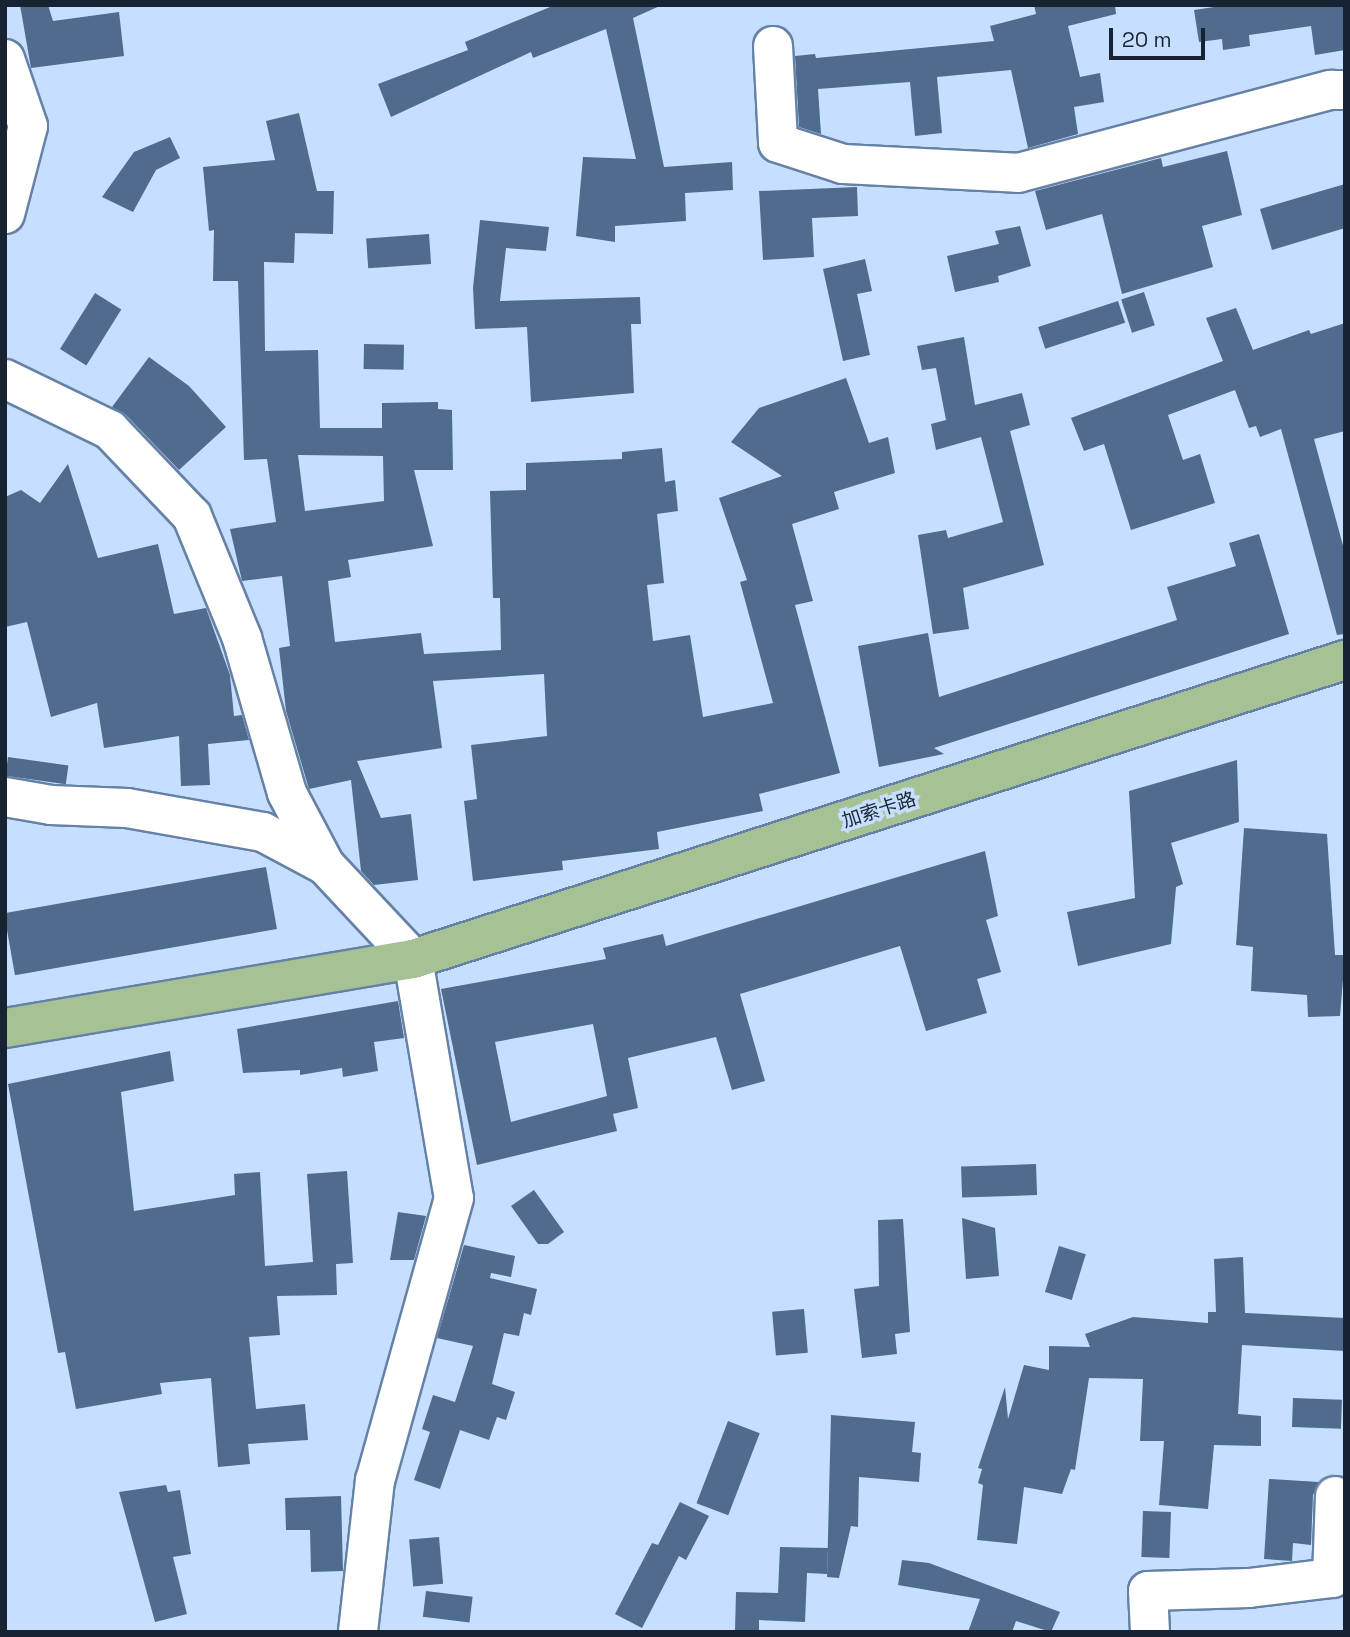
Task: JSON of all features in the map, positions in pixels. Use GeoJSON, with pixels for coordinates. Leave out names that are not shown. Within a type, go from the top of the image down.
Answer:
{"type":"FeatureCollection","features":[{"type":"Feature","properties":{"kind":"main road","name":"加索卡路"},"geometry":{"type":"LineString","coordinates":[[5,1028],[413,959],[1345,660]]}},
{"type":"Feature","properties":{"kind":"lane"},"geometry":{"type":"LineString","coordinates":[[774,46],[778,143],[843,164],[1018,173],[1331,90],[1345,90]]}},
{"type":"Feature","properties":{"kind":"lane"},"geometry":{"type":"LineString","coordinates":[[5,59],[28,126],[5,214]]}},
{"type":"Feature","properties":{"kind":"lane"},"geometry":{"type":"LineString","coordinates":[[5,379],[110,430],[192,516],[242,638],[286,793],[325,865],[413,959],[454,1198],[375,1480],[358,1632]]}},
{"type":"Feature","properties":{"kind":"lane"},"geometry":{"type":"LineString","coordinates":[[5,797],[51,805],[127,808],[263,832],[325,865]]}},
{"type":"Feature","properties":{"kind":"lane"},"geometry":{"type":"LineString","coordinates":[[1150,1632],[1148,1591],[1249,1588],[1332,1578],[1335,1496]]}},
{"type":"Feature","properties":{"kind":"building"},"geometry":{"type":"Polygon","coordinates":[[[20,5],[48,5],[53,21],[119,12],[124,56],[31,68],[20,5]]]}},
{"type":"Feature","properties":{"kind":"building"},"geometry":{"type":"Polygon","coordinates":[[[555,5],[662,5],[633,18],[664,167],[732,162],[733,190],[685,193],[686,221],[615,226],[615,242],[576,236],[583,157],[636,159],[606,29],[533,58],[531,52],[391,117],[378,84],[468,50],[465,42],[555,5]]]}},
{"type":"Feature","properties":{"kind":"building"},"geometry":{"type":"Polygon","coordinates":[[[1034,5],[1115,5],[1116,14],[1068,26],[1080,77],[1100,73],[1104,102],[1074,107],[1078,134],[1028,148],[1011,70],[937,77],[942,133],[915,136],[910,82],[818,89],[821,134],[799,127],[795,56],[815,54],[816,58],[994,41],[990,26],[1036,14],[1034,5]]]}},
{"type":"Feature","properties":{"kind":"building"},"geometry":{"type":"Polygon","coordinates":[[[1228,5],[1345,5],[1345,50],[1315,55],[1311,26],[1249,35],[1250,46],[1223,50],[1222,39],[1199,42],[1194,10],[1228,5]]]}},
{"type":"Feature","properties":{"kind":"building"},"geometry":{"type":"Polygon","coordinates":[[[299,113],[317,191],[334,191],[333,234],[295,233],[294,263],[264,262],[265,351],[318,350],[320,428],[382,428],[382,403],[438,402],[438,409],[452,410],[453,470],[414,470],[433,546],[348,560],[351,577],[328,581],[335,642],[421,633],[424,654],[501,650],[500,598],[493,598],[490,491],[526,490],[526,463],[622,459],[622,452],[662,448],[665,482],[675,480],[678,511],[657,514],[664,583],[647,585],[653,641],[690,635],[703,717],[773,703],[740,582],[747,580],[719,498],[782,476],[731,442],[759,408],[846,378],[869,443],[888,437],[895,473],[834,492],[839,509],[792,524],[813,601],[795,605],[840,773],[759,794],[763,811],[657,832],[659,849],[562,861],[563,870],[473,881],[464,801],[477,799],[471,745],[547,736],[544,674],[433,681],[442,748],[357,761],[381,818],[411,814],[418,880],[374,885],[361,871],[351,780],[309,789],[286,711],[279,648],[290,646],[282,576],[242,581],[230,529],[276,522],[267,459],[244,460],[238,281],[213,281],[214,230],[209,231],[203,167],[275,160],[266,121],[299,113]],[[298,455],[305,511],[384,501],[383,456],[298,455]]]}},
{"type":"Feature","properties":{"kind":"building"},"geometry":{"type":"Polygon","coordinates":[[[170,137],[180,158],[156,170],[133,212],[102,197],[134,152],[170,137]]]}},
{"type":"Feature","properties":{"kind":"building"},"geometry":{"type":"Polygon","coordinates":[[[1227,151],[1242,215],[1202,226],[1213,267],[1122,294],[1102,214],[1046,230],[1035,191],[1161,158],[1163,167],[1227,151]]]}},
{"type":"Feature","properties":{"kind":"building"},"geometry":{"type":"Polygon","coordinates":[[[1345,184],[1345,228],[1272,250],[1260,209],[1345,184]]]}},
{"type":"Feature","properties":{"kind":"building"},"geometry":{"type":"Polygon","coordinates":[[[857,187],[858,216],[812,218],[814,257],[763,260],[759,191],[857,187]]]}},
{"type":"Feature","properties":{"kind":"building"},"geometry":{"type":"Polygon","coordinates":[[[480,220],[549,227],[546,251],[506,248],[500,301],[640,297],[641,324],[631,324],[634,393],[531,402],[527,327],[475,329],[473,288],[480,220]]]}},
{"type":"Feature","properties":{"kind":"building"},"geometry":{"type":"Polygon","coordinates":[[[1020,226],[1031,266],[998,276],[999,282],[955,292],[947,256],[999,244],[995,231],[1020,226]]]}},
{"type":"Feature","properties":{"kind":"building"},"geometry":{"type":"Polygon","coordinates":[[[429,234],[431,264],[368,268],[366,238],[429,234]]]}},
{"type":"Feature","properties":{"kind":"building"},"geometry":{"type":"Polygon","coordinates":[[[865,259],[872,291],[857,294],[870,355],[843,361],[823,269],[865,259]]]}},
{"type":"Feature","properties":{"kind":"building"},"geometry":{"type":"Polygon","coordinates":[[[1144,292],[1155,325],[1132,333],[1121,299],[1144,292]]]}},
{"type":"Feature","properties":{"kind":"building"},"geometry":{"type":"Polygon","coordinates":[[[95,293],[121,309],[86,365],[60,349],[95,293]]]}},
{"type":"Feature","properties":{"kind":"building"},"geometry":{"type":"Polygon","coordinates":[[[1118,301],[1125,323],[1045,349],[1038,327],[1118,301]]]}},
{"type":"Feature","properties":{"kind":"building"},"geometry":{"type":"Polygon","coordinates":[[[1236,308],[1253,350],[1309,330],[1311,334],[1345,323],[1345,431],[1314,439],[1345,553],[1345,634],[1337,635],[1281,429],[1260,437],[1256,426],[1249,428],[1235,390],[1168,415],[1183,460],[1200,454],[1215,503],[1131,530],[1104,444],[1084,451],[1071,418],[1223,361],[1206,318],[1236,308]]]}},
{"type":"Feature","properties":{"kind":"building"},"geometry":{"type":"Polygon","coordinates":[[[964,337],[975,405],[1022,393],[1030,425],[1010,431],[1044,565],[963,588],[969,629],[933,634],[918,535],[946,530],[948,538],[1003,522],[981,437],[936,450],[931,424],[946,420],[936,368],[922,370],[917,346],[964,337]]]}},
{"type":"Feature","properties":{"kind":"building"},"geometry":{"type":"Polygon","coordinates":[[[364,344],[404,345],[404,370],[364,369],[364,344]]]}},
{"type":"Feature","properties":{"kind":"building"},"geometry":{"type":"Polygon","coordinates":[[[149,357],[189,386],[226,427],[179,470],[126,415],[112,407],[149,357]]]}},
{"type":"Feature","properties":{"kind":"building"},"geometry":{"type":"Polygon","coordinates":[[[68,464],[98,558],[158,544],[174,614],[206,608],[230,675],[234,716],[242,715],[249,740],[208,744],[210,785],[181,786],[179,736],[104,748],[97,703],[51,717],[27,622],[5,627],[5,497],[21,490],[40,503],[68,464]]]}},
{"type":"Feature","properties":{"kind":"building"},"geometry":{"type":"Polygon","coordinates":[[[1259,534],[1289,634],[934,748],[944,754],[879,767],[858,646],[928,633],[939,697],[1177,620],[1167,587],[1236,566],[1229,543],[1259,534]]]}},
{"type":"Feature","properties":{"kind":"building"},"geometry":{"type":"Polygon","coordinates":[[[8,757],[68,765],[66,784],[5,776],[8,757]]]}},
{"type":"Feature","properties":{"kind":"building"},"geometry":{"type":"Polygon","coordinates":[[[1237,760],[1239,822],[1171,843],[1183,884],[1176,887],[1171,944],[1078,966],[1067,912],[1135,898],[1129,791],[1237,760]]]}},
{"type":"Feature","properties":{"kind":"building"},"geometry":{"type":"Polygon","coordinates":[[[1244,828],[1327,834],[1335,955],[1345,955],[1340,1016],[1308,1017],[1307,995],[1251,991],[1253,947],[1236,945],[1244,828]]]}},
{"type":"Feature","properties":{"kind":"building"},"geometry":{"type":"Polygon","coordinates":[[[985,851],[998,916],[986,920],[1001,972],[977,979],[987,1013],[926,1031],[900,946],[740,994],[765,1081],[732,1090],[716,1037],[628,1058],[638,1108],[613,1114],[617,1131],[477,1165],[441,989],[606,959],[603,948],[663,934],[666,946],[985,851]],[[593,1024],[495,1042],[511,1122],[607,1096],[593,1024]]]}},
{"type":"Feature","properties":{"kind":"building"},"geometry":{"type":"Polygon","coordinates":[[[266,867],[277,929],[15,975],[5,913],[266,867]]]}},
{"type":"Feature","properties":{"kind":"building"},"geometry":{"type":"Polygon","coordinates":[[[398,1001],[404,1038],[374,1042],[378,1071],[343,1077],[342,1068],[300,1075],[300,1070],[243,1073],[237,1029],[398,1001]]]}},
{"type":"Feature","properties":{"kind":"building"},"geometry":{"type":"Polygon","coordinates":[[[170,1051],[174,1081],[121,1092],[134,1211],[235,1195],[234,1174],[260,1172],[265,1266],[313,1262],[307,1174],[347,1171],[353,1263],[336,1264],[337,1295],[277,1296],[280,1335],[249,1337],[256,1409],[305,1404],[308,1440],[248,1444],[250,1464],[218,1467],[211,1378],[160,1383],[162,1394],[76,1409],[65,1352],[58,1353],[8,1084],[170,1051]]]}},
{"type":"Feature","properties":{"kind":"building"},"geometry":{"type":"Polygon","coordinates":[[[1036,1164],[1037,1195],[962,1198],[961,1167],[1036,1164]]]}},
{"type":"Feature","properties":{"kind":"building"},"geometry":{"type":"Polygon","coordinates":[[[534,1190],[564,1232],[548,1244],[538,1244],[511,1206],[534,1190]]]}},
{"type":"Feature","properties":{"kind":"building"},"geometry":{"type":"Polygon","coordinates":[[[398,1212],[426,1216],[414,1260],[390,1260],[398,1212]]]}},
{"type":"Feature","properties":{"kind":"building"},"geometry":{"type":"Polygon","coordinates":[[[962,1218],[995,1228],[999,1276],[966,1279],[962,1218]]]}},
{"type":"Feature","properties":{"kind":"building"},"geometry":{"type":"Polygon","coordinates":[[[903,1219],[910,1332],[895,1334],[897,1354],[862,1358],[854,1289],[879,1286],[878,1220],[903,1219]]]}},
{"type":"Feature","properties":{"kind":"building"},"geometry":{"type":"Polygon","coordinates":[[[464,1245],[515,1256],[511,1277],[491,1273],[490,1278],[537,1289],[531,1315],[524,1313],[519,1336],[504,1333],[492,1384],[515,1392],[506,1420],[497,1417],[489,1440],[460,1430],[440,1489],[414,1480],[430,1432],[422,1429],[433,1395],[455,1402],[473,1346],[437,1338],[464,1245]]]}},
{"type":"Feature","properties":{"kind":"building"},"geometry":{"type":"Polygon","coordinates":[[[1059,1246],[1086,1254],[1072,1300],[1045,1292],[1059,1246]]]}},
{"type":"Feature","properties":{"kind":"building"},"geometry":{"type":"Polygon","coordinates":[[[1243,1257],[1245,1313],[1345,1318],[1345,1351],[1242,1345],[1238,1414],[1261,1416],[1261,1446],[1214,1445],[1208,1509],[1159,1505],[1164,1441],[1140,1441],[1143,1379],[1089,1378],[1075,1470],[1071,1469],[1062,1494],[1024,1487],[1017,1544],[977,1540],[983,1485],[978,1483],[982,1469],[978,1468],[1005,1387],[1008,1419],[1024,1365],[1049,1370],[1049,1346],[1090,1347],[1085,1334],[1133,1317],[1208,1323],[1208,1312],[1216,1312],[1214,1259],[1243,1257]]]}},
{"type":"Feature","properties":{"kind":"building"},"geometry":{"type":"Polygon","coordinates":[[[804,1309],[808,1353],[776,1356],[772,1312],[804,1309]]]}},
{"type":"Feature","properties":{"kind":"building"},"geometry":{"type":"Polygon","coordinates":[[[1293,1398],[1342,1400],[1341,1429],[1292,1427],[1293,1398]]]}},
{"type":"Feature","properties":{"kind":"building"},"geometry":{"type":"Polygon","coordinates":[[[831,1415],[915,1422],[912,1452],[921,1453],[919,1482],[859,1477],[858,1527],[851,1526],[839,1578],[827,1577],[831,1415]]]}},
{"type":"Feature","properties":{"kind":"building"},"geometry":{"type":"Polygon","coordinates":[[[728,1421],[760,1433],[728,1515],[696,1503],[728,1421]]]}},
{"type":"Feature","properties":{"kind":"building"},"geometry":{"type":"Polygon","coordinates":[[[1269,1479],[1319,1482],[1313,1495],[1311,1545],[1293,1543],[1292,1561],[1264,1559],[1269,1479]]]}},
{"type":"Feature","properties":{"kind":"building"},"geometry":{"type":"Polygon","coordinates":[[[166,1485],[168,1492],[180,1490],[191,1554],[173,1557],[187,1614],[155,1622],[119,1492],[166,1485]]]}},
{"type":"Feature","properties":{"kind":"building"},"geometry":{"type":"Polygon","coordinates":[[[341,1496],[343,1571],[311,1572],[310,1530],[286,1530],[285,1498],[341,1496]]]}},
{"type":"Feature","properties":{"kind":"building"},"geometry":{"type":"Polygon","coordinates":[[[680,1502],[709,1516],[686,1560],[679,1556],[642,1628],[615,1614],[652,1543],[658,1545],[680,1502]]]}},
{"type":"Feature","properties":{"kind":"building"},"geometry":{"type":"Polygon","coordinates":[[[1143,1511],[1171,1512],[1169,1558],[1141,1557],[1143,1511]]]}},
{"type":"Feature","properties":{"kind":"building"},"geometry":{"type":"Polygon","coordinates":[[[439,1537],[443,1584],[413,1586],[409,1540],[439,1537]]]}},
{"type":"Feature","properties":{"kind":"building"},"geometry":{"type":"Polygon","coordinates":[[[780,1547],[828,1548],[827,1574],[807,1573],[805,1622],[759,1620],[759,1631],[735,1630],[736,1592],[778,1593],[780,1547]]]}},
{"type":"Feature","properties":{"kind":"building"},"geometry":{"type":"Polygon","coordinates":[[[902,1560],[929,1563],[1060,1612],[1051,1632],[1016,1621],[1012,1632],[968,1632],[980,1599],[898,1585],[902,1560]]]}},
{"type":"Feature","properties":{"kind":"building"},"geometry":{"type":"Polygon","coordinates":[[[426,1591],[473,1597],[469,1623],[423,1617],[426,1591]]]}}]}
